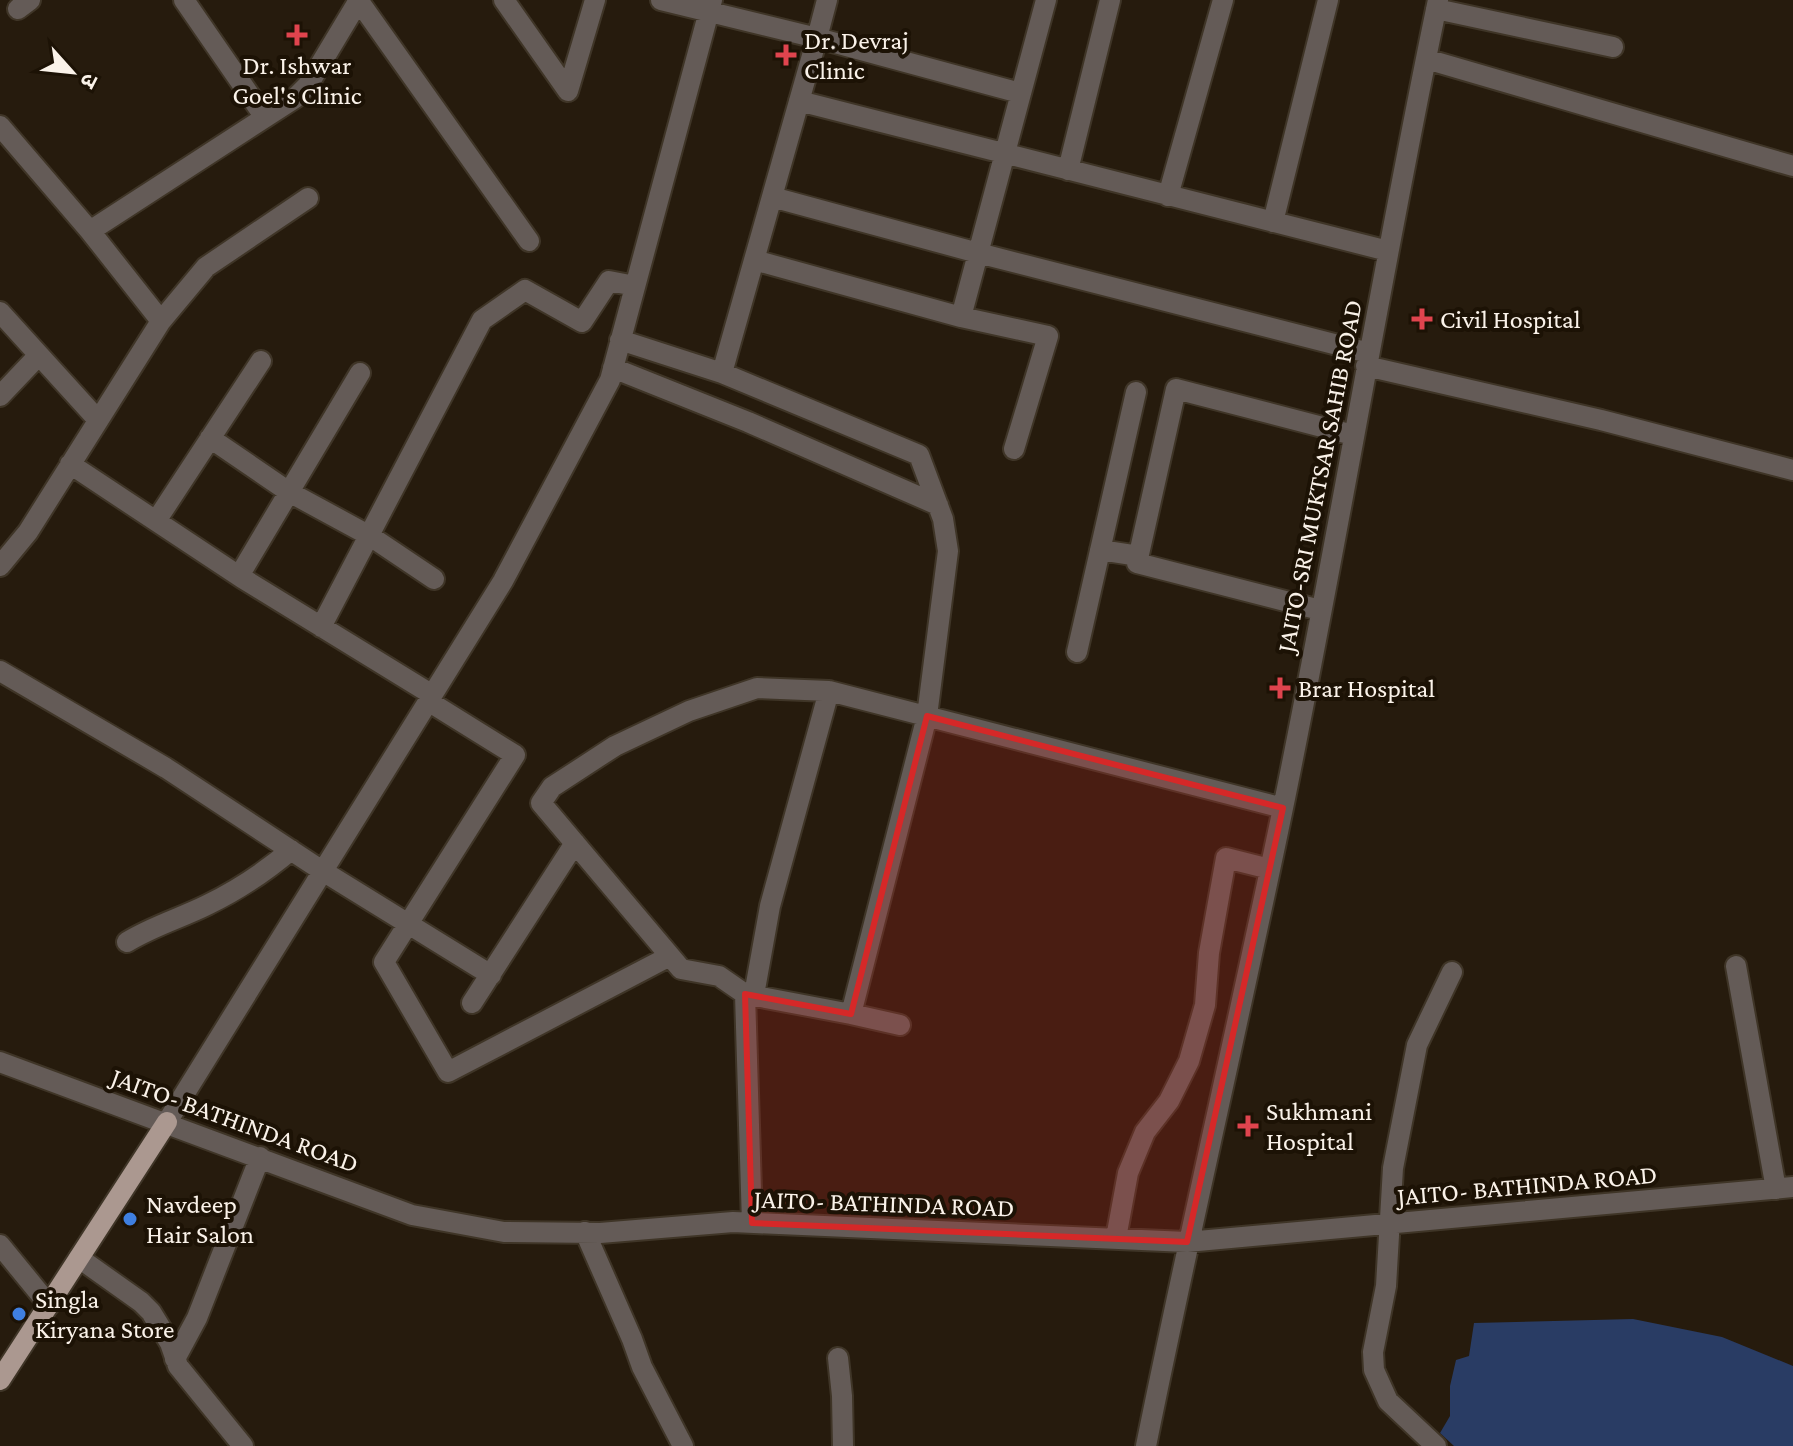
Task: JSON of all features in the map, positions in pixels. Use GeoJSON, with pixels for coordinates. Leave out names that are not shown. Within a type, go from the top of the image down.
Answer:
{"type":"FeatureCollection","features":[{"type":"Feature","properties":{"kind":"main road"},"geometry":{"type":"LineString","coordinates":[[0,1380],[167,1122]]}},
{"type":"Feature","properties":{"kind":"street"},"geometry":{"type":"LineString","coordinates":[[184,0],[264,116]]}},
{"type":"Feature","properties":{"kind":"street"},"geometry":{"type":"LineString","coordinates":[[90,231],[295,98],[308,85],[359,0],[529,241]]}},
{"type":"Feature","properties":{"kind":"street"},"geometry":{"type":"LineString","coordinates":[[504,0],[568,91],[595,0]]}},
{"type":"Feature","properties":{"kind":"street"},"geometry":{"type":"LineString","coordinates":[[661,0],[710,6],[1020,93]]}},
{"type":"Feature","properties":{"kind":"street"},"geometry":{"type":"LineString","coordinates":[[722,373],[827,0]]}},
{"type":"Feature","properties":{"kind":"street"},"geometry":{"type":"LineString","coordinates":[[961,317],[1046,0]]}},
{"type":"Feature","properties":{"kind":"street"},"geometry":{"type":"LineString","coordinates":[[1068,170],[1110,0]]}},
{"type":"Feature","properties":{"kind":"street"},"geometry":{"type":"LineString","coordinates":[[1168,196],[1223,0]]}},
{"type":"Feature","properties":{"kind":"street"},"geometry":{"type":"LineString","coordinates":[[1273,222],[1328,0]]}},
{"type":"Feature","properties":{"kind":"street"},"geometry":{"type":"LineString","coordinates":[[1437,5],[1613,47]]}},
{"type":"Feature","properties":{"kind":"street","name":"JAITO-SRI MUKTSAR SAHIB ROAD"},"geometry":{"type":"LineString","coordinates":[[1146,1446],[1187,1242],[1283,808],[1437,5]]}},
{"type":"Feature","properties":{"kind":"street"},"geometry":{"type":"LineString","coordinates":[[167,1122],[503,581],[610,380],[710,6]]}},
{"type":"Feature","properties":{"kind":"street"},"geometry":{"type":"LineString","coordinates":[[1426,59],[1793,166]]}},
{"type":"Feature","properties":{"kind":"street"},"geometry":{"type":"LineString","coordinates":[[799,101],[1388,251]]}},
{"type":"Feature","properties":{"kind":"street"},"geometry":{"type":"LineString","coordinates":[[0,126],[90,231],[161,321]]}},
{"type":"Feature","properties":{"kind":"street"},"geometry":{"type":"LineString","coordinates":[[772,197],[1368,359],[1793,470]]}},
{"type":"Feature","properties":{"kind":"street"},"geometry":{"type":"LineString","coordinates":[[0,566],[28,532],[161,321],[206,267],[308,198]]}},
{"type":"Feature","properties":{"kind":"street"},"geometry":{"type":"LineString","coordinates":[[754,260],[961,317],[1048,336],[1014,449]]}},
{"type":"Feature","properties":{"kind":"street"},"geometry":{"type":"LineString","coordinates":[[321,627],[482,320],[525,290],[582,322],[609,281],[635,286]]}},
{"type":"Feature","properties":{"kind":"street"},"geometry":{"type":"LineString","coordinates":[[0,312],[98,420]]}},
{"type":"Feature","properties":{"kind":"street"},"geometry":{"type":"LineString","coordinates":[[620,340],[722,373],[919,455],[943,519],[948,551],[927,716],[851,1014]]}},
{"type":"Feature","properties":{"kind":"street"},"geometry":{"type":"LineString","coordinates":[[0,396],[38,356]]}},
{"type":"Feature","properties":{"kind":"street"},"geometry":{"type":"LineString","coordinates":[[156,521],[261,361]]}},
{"type":"Feature","properties":{"kind":"street"},"geometry":{"type":"LineString","coordinates":[[613,368],[748,422],[938,505]]}},
{"type":"Feature","properties":{"kind":"street"},"geometry":{"type":"LineString","coordinates":[[239,576],[360,373]]}},
{"type":"Feature","properties":{"kind":"street"},"geometry":{"type":"LineString","coordinates":[[1320,610],[1137,563],[1176,389],[1353,435]]}},
{"type":"Feature","properties":{"kind":"street"},"geometry":{"type":"LineString","coordinates":[[1077,652],[1136,392]]}},
{"type":"Feature","properties":{"kind":"street"},"geometry":{"type":"LineString","coordinates":[[210,438],[289,492],[370,536],[434,579]]}},
{"type":"Feature","properties":{"kind":"street"},"geometry":{"type":"LineString","coordinates":[[70,464],[515,755],[384,962],[448,1072],[670,956]]}},
{"type":"Feature","properties":{"kind":"street"},"geometry":{"type":"LineString","coordinates":[[1100,550],[1139,556]]}},
{"type":"Feature","properties":{"kind":"street"},"geometry":{"type":"LineString","coordinates":[[0,671],[166,768],[321,870],[491,975]]}},
{"type":"Feature","properties":{"kind":"street"},"geometry":{"type":"LineString","coordinates":[[900,1025],[750,994],[719,976],[681,969],[541,803],[552,787],[615,746],[689,711],[757,688],[829,691],[1283,808]]}},
{"type":"Feature","properties":{"kind":"street"},"geometry":{"type":"LineString","coordinates":[[752,1223],[750,994],[770,906],[829,691]]}},
{"type":"Feature","properties":{"kind":"street"},"geometry":{"type":"LineString","coordinates":[[472,1003],[575,843]]}},
{"type":"Feature","properties":{"kind":"street"},"geometry":{"type":"LineString","coordinates":[[127,942],[145,931],[206,906],[261,876],[291,850]]}},
{"type":"Feature","properties":{"kind":"street"},"geometry":{"type":"LineString","coordinates":[[1116,1238],[1128,1173],[1145,1132],[1169,1101],[1187,1066],[1205,1005],[1209,953],[1226,858],[1270,869]]}},
{"type":"Feature","properties":{"kind":"street"},"geometry":{"type":"LineString","coordinates":[[1736,966],[1784,1188]]}},
{"type":"Feature","properties":{"kind":"street"},"geometry":{"type":"LineString","coordinates":[[1436,1446],[1388,1401],[1374,1370],[1373,1352],[1386,1286],[1393,1168],[1417,1045],[1452,972]]}},
{"type":"Feature","properties":{"kind":"street","name":"JAITO- BATHINDA ROAD"},"geometry":{"type":"LineString","coordinates":[[0,1062],[412,1215],[504,1232],[585,1232],[752,1223],[1187,1242],[1784,1188]]}},
{"type":"Feature","properties":{"kind":"street"},"geometry":{"type":"LineString","coordinates":[[1187,1066],[1225,1073]]}},
{"type":"Feature","properties":{"kind":"street"},"geometry":{"type":"LineString","coordinates":[[175,1359],[197,1318],[260,1157]]}},
{"type":"Feature","properties":{"kind":"street"},"geometry":{"type":"LineString","coordinates":[[585,1232],[642,1367],[683,1446]]}},
{"type":"Feature","properties":{"kind":"street"},"geometry":{"type":"LineString","coordinates":[[0,1245],[49,1305]]}},
{"type":"Feature","properties":{"kind":"street"},"geometry":{"type":"LineString","coordinates":[[79,1258],[141,1302],[170,1343],[178,1366],[243,1446]]}},
{"type":"Feature","properties":{"kind":"street"},"geometry":{"type":"LineString","coordinates":[[838,1358],[843,1446]]}},
{"type":"Feature","properties":{"kind":"highlighted area"},"geometry":{"type":"Polygon","coordinates":[[[927,716],[1283,808],[1187,1242],[752,1223],[745,994],[851,1014],[927,716]]]}},
{"type":"Feature","properties":{"kind":"water"},"geometry":{"type":"Polygon","coordinates":[[[1633,1319],[1722,1337],[1793,1366],[1793,1446],[1454,1446],[1440,1433],[1450,1416],[1450,1386],[1456,1360],[1469,1356],[1474,1323],[1633,1319]]]}},
{"type":"Feature","properties":{"kind":"place","name":"Dr. Ishwar Goel's Clinic"},"geometry":{"type":"Point","coordinates":[297,35]}},
{"type":"Feature","properties":{"kind":"place","name":"Dr. Devraj Clinic"},"geometry":{"type":"Point","coordinates":[786,55]}},
{"type":"Feature","properties":{"kind":"place","name":"Civil Hospital"},"geometry":{"type":"Point","coordinates":[1422,319]}},
{"type":"Feature","properties":{"kind":"place","name":"Brar Hospital"},"geometry":{"type":"Point","coordinates":[1280,688]}},
{"type":"Feature","properties":{"kind":"place","name":"Sukhmani Hospital"},"geometry":{"type":"Point","coordinates":[1248,1126]}},
{"type":"Feature","properties":{"kind":"place","name":"Navdeep Hair Salon"},"geometry":{"type":"Point","coordinates":[130,1219]}},
{"type":"Feature","properties":{"kind":"place","name":"Singla Kiryana Store"},"geometry":{"type":"Point","coordinates":[19,1314]}}]}
